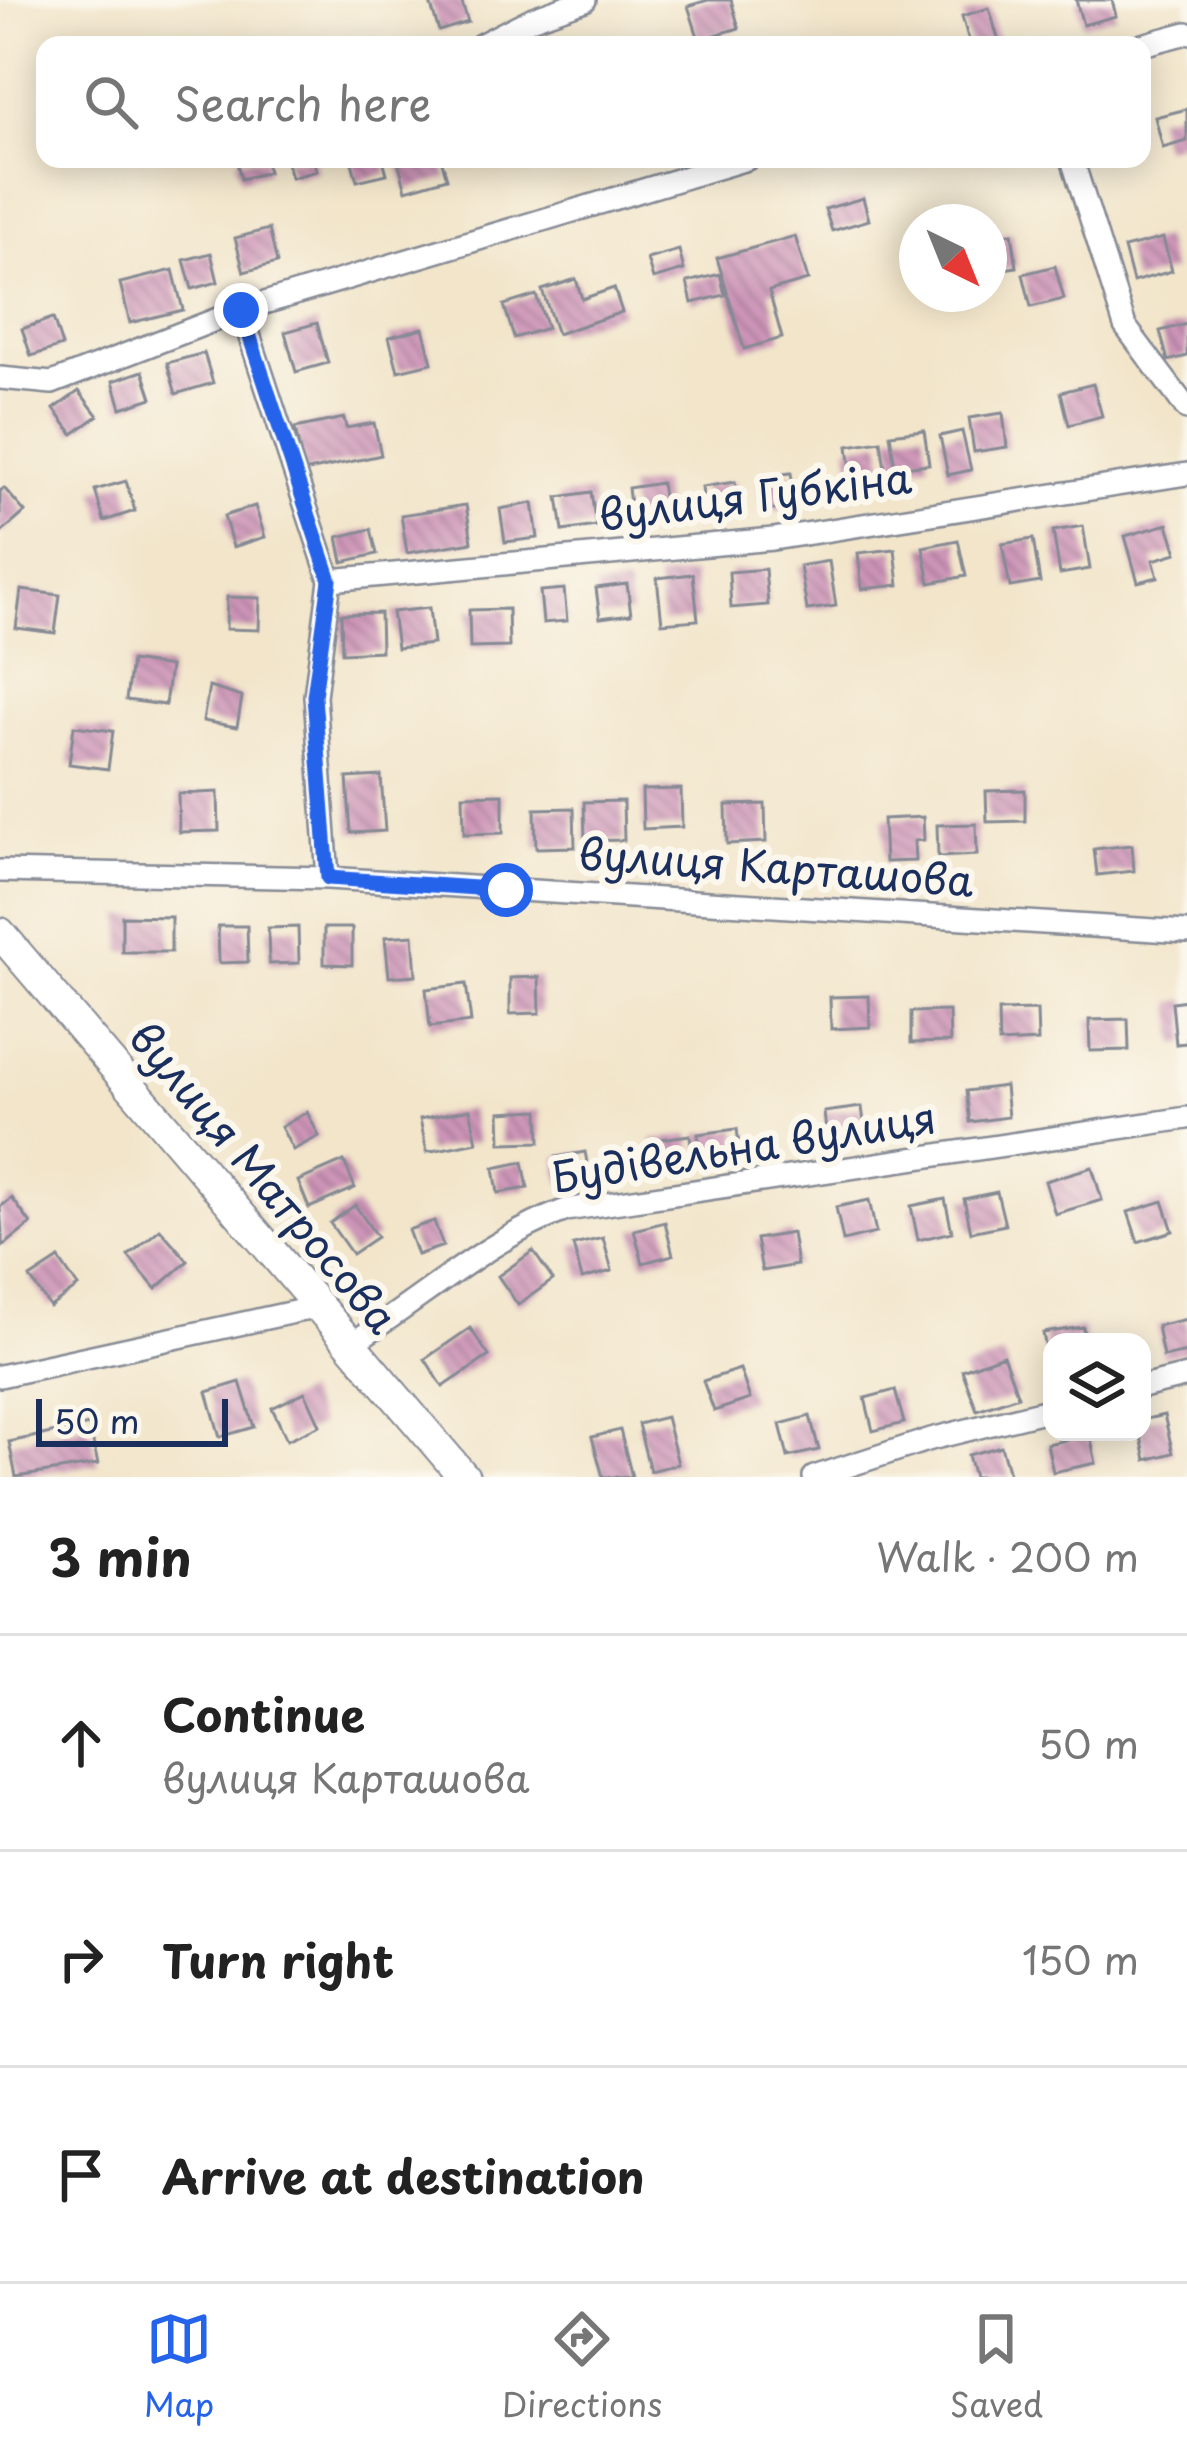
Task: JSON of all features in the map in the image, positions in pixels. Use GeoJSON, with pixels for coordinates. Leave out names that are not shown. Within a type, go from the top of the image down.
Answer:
{"type":"FeatureCollection","features":[{"type":"Feature","properties":{"kind":"street"},"geometry":{"type":"LineString","coordinates":[[498,36],[585,0]]}},
{"type":"Feature","properties":{"kind":"street"},"geometry":{"type":"LineString","coordinates":[[1151,43],[1187,33]]}},
{"type":"Feature","properties":{"kind":"street"},"geometry":{"type":"LineString","coordinates":[[0,378],[52,383],[241,310],[717,168]]}},
{"type":"Feature","properties":{"kind":"street"},"geometry":{"type":"LineString","coordinates":[[1075,168],[1125,326],[1187,409]]}},
{"type":"Feature","properties":{"kind":"street"},"geometry":{"type":"LineString","coordinates":[[241,310],[330,580],[314,696],[328,878]]}},
{"type":"Feature","properties":{"kind":"street","name":"вулиця Губкіна"},"geometry":{"type":"LineString","coordinates":[[330,580],[773,539],[1187,474]]}},
{"type":"Feature","properties":{"kind":"street","name":"вулиця Карташова"},"geometry":{"type":"LineString","coordinates":[[0,871],[328,878],[1187,932]]}},
{"type":"Feature","properties":{"kind":"street","name":"вулиця Матросова"},"geometry":{"type":"LineString","coordinates":[[0,933],[464,1477]]}},
{"type":"Feature","properties":{"kind":"street","name":"Будівельна вулиця"},"geometry":{"type":"LineString","coordinates":[[349,1345],[412,1306],[498,1240],[566,1210],[1187,1118]]}},
{"type":"Feature","properties":{"kind":"street"},"geometry":{"type":"LineString","coordinates":[[0,1376],[317,1307]]}},
{"type":"Feature","properties":{"kind":"street"},"geometry":{"type":"LineString","coordinates":[[1151,1385],[1187,1376]]}},
{"type":"Feature","properties":{"kind":"street"},"geometry":{"type":"LineString","coordinates":[[814,1477],[931,1438],[1043,1411]]}},
{"type":"Feature","properties":{"kind":"building"},"geometry":{"type":"Polygon","coordinates":[[[429,0],[461,0],[468,22],[439,31],[429,0]]]}},
{"type":"Feature","properties":{"kind":"building"},"geometry":{"type":"Polygon","coordinates":[[[731,0],[739,28],[698,36],[688,6],[731,0]]]}},
{"type":"Feature","properties":{"kind":"building"},"geometry":{"type":"Polygon","coordinates":[[[1076,0],[1112,0],[1116,16],[1083,25],[1076,0]]]}},
{"type":"Feature","properties":{"kind":"building"},"geometry":{"type":"Polygon","coordinates":[[[989,8],[997,36],[968,36],[962,16],[989,8]]]}},
{"type":"Feature","properties":{"kind":"building"},"geometry":{"type":"Polygon","coordinates":[[[1187,109],[1187,141],[1163,148],[1155,117],[1187,109]]]}},
{"type":"Feature","properties":{"kind":"building"},"geometry":{"type":"Polygon","coordinates":[[[238,168],[267,168],[268,172],[241,179],[238,168]]]}},
{"type":"Feature","properties":{"kind":"building"},"geometry":{"type":"Polygon","coordinates":[[[288,168],[317,171],[291,178],[288,168]]]}},
{"type":"Feature","properties":{"kind":"building"},"geometry":{"type":"Polygon","coordinates":[[[353,168],[385,168],[387,174],[357,181],[353,168]]]}},
{"type":"Feature","properties":{"kind":"building"},"geometry":{"type":"Polygon","coordinates":[[[400,168],[444,168],[447,178],[406,190],[400,168]]]}},
{"type":"Feature","properties":{"kind":"building"},"geometry":{"type":"Polygon","coordinates":[[[863,198],[869,220],[832,231],[825,209],[863,198]]]}},
{"type":"Feature","properties":{"kind":"building"},"geometry":{"type":"Polygon","coordinates":[[[269,229],[277,263],[244,272],[235,238],[269,229]]]}},
{"type":"Feature","properties":{"kind":"building"},"geometry":{"type":"Polygon","coordinates":[[[1012,233],[1017,267],[1007,268],[1007,234],[1012,233]]]}},
{"type":"Feature","properties":{"kind":"building"},"geometry":{"type":"Polygon","coordinates":[[[795,236],[808,280],[769,291],[782,338],[744,349],[717,258],[795,236]]]}},
{"type":"Feature","properties":{"kind":"building"},"geometry":{"type":"Polygon","coordinates":[[[1163,238],[1172,271],[1133,282],[1124,248],[1163,238]]]}},
{"type":"Feature","properties":{"kind":"building"},"geometry":{"type":"Polygon","coordinates":[[[679,250],[684,270],[653,279],[647,259],[679,250]]]}},
{"type":"Feature","properties":{"kind":"building"},"geometry":{"type":"Polygon","coordinates":[[[211,253],[218,282],[192,289],[184,260],[211,253]]]}},
{"type":"Feature","properties":{"kind":"building"},"geometry":{"type":"Polygon","coordinates":[[[1055,266],[1064,299],[1031,307],[1023,274],[1055,266]]]}},
{"type":"Feature","properties":{"kind":"building"},"geometry":{"type":"Polygon","coordinates":[[[173,270],[183,310],[130,323],[120,283],[173,270]]]}},
{"type":"Feature","properties":{"kind":"building"},"geometry":{"type":"Polygon","coordinates":[[[720,274],[725,295],[692,303],[687,282],[720,274]]]}},
{"type":"Feature","properties":{"kind":"building"},"geometry":{"type":"Polygon","coordinates":[[[576,279],[582,299],[614,288],[622,312],[557,334],[542,290],[576,279]]]}},
{"type":"Feature","properties":{"kind":"building"},"geometry":{"type":"Polygon","coordinates":[[[536,295],[547,328],[514,338],[504,305],[536,295]]]}},
{"type":"Feature","properties":{"kind":"building"},"geometry":{"type":"Polygon","coordinates":[[[53,318],[62,346],[31,356],[22,329],[53,318]]]}},
{"type":"Feature","properties":{"kind":"building"},"geometry":{"type":"Polygon","coordinates":[[[317,323],[328,363],[296,372],[285,332],[317,323]]]}},
{"type":"Feature","properties":{"kind":"building"},"geometry":{"type":"Polygon","coordinates":[[[1187,324],[1187,356],[1168,361],[1160,331],[1187,324]]]}},
{"type":"Feature","properties":{"kind":"building"},"geometry":{"type":"Polygon","coordinates":[[[423,328],[432,363],[398,371],[389,337],[423,328]]]}},
{"type":"Feature","properties":{"kind":"building"},"geometry":{"type":"Polygon","coordinates":[[[204,353],[213,383],[176,394],[167,363],[204,353]]]}},
{"type":"Feature","properties":{"kind":"building"},"geometry":{"type":"Polygon","coordinates":[[[143,371],[152,398],[121,408],[113,381],[143,371]]]}},
{"type":"Feature","properties":{"kind":"building"},"geometry":{"type":"Polygon","coordinates":[[[1093,384],[1102,416],[1069,425],[1061,392],[1093,384]]]}},
{"type":"Feature","properties":{"kind":"building"},"geometry":{"type":"Polygon","coordinates":[[[79,391],[98,416],[73,434],[54,409],[79,391]]]}},
{"type":"Feature","properties":{"kind":"building"},"geometry":{"type":"Polygon","coordinates":[[[1003,413],[1007,447],[974,452],[969,418],[1003,413]]]}},
{"type":"Feature","properties":{"kind":"building"},"geometry":{"type":"Polygon","coordinates":[[[344,418],[346,428],[374,423],[381,455],[304,472],[295,428],[344,418]]]}},
{"type":"Feature","properties":{"kind":"building"},"geometry":{"type":"Polygon","coordinates":[[[924,430],[929,464],[895,468],[890,434],[924,430]]]}},
{"type":"Feature","properties":{"kind":"building"},"geometry":{"type":"Polygon","coordinates":[[[962,431],[971,470],[948,475],[940,436],[962,431]]]}},
{"type":"Feature","properties":{"kind":"building"},"geometry":{"type":"Polygon","coordinates":[[[881,441],[886,475],[852,480],[848,446],[881,441]]]}},
{"type":"Feature","properties":{"kind":"building"},"geometry":{"type":"Polygon","coordinates":[[[791,473],[796,507],[763,511],[758,477],[791,473]]]}},
{"type":"Feature","properties":{"kind":"building"},"geometry":{"type":"Polygon","coordinates":[[[126,481],[135,511],[104,521],[95,490],[126,481]]]}},
{"type":"Feature","properties":{"kind":"building"},"geometry":{"type":"Polygon","coordinates":[[[735,482],[740,516],[706,521],[702,487],[735,482]]]}},
{"type":"Feature","properties":{"kind":"building"},"geometry":{"type":"Polygon","coordinates":[[[661,483],[666,517],[632,522],[628,488],[661,483]]]}},
{"type":"Feature","properties":{"kind":"building"},"geometry":{"type":"Polygon","coordinates":[[[4,488],[25,512],[0,534],[0,491],[4,488]]]}},
{"type":"Feature","properties":{"kind":"building"},"geometry":{"type":"Polygon","coordinates":[[[591,492],[596,526],[563,531],[558,497],[591,492]]]}},
{"type":"Feature","properties":{"kind":"building"},"geometry":{"type":"Polygon","coordinates":[[[533,503],[538,538],[505,542],[500,509],[533,503]]]}},
{"type":"Feature","properties":{"kind":"building"},"geometry":{"type":"Polygon","coordinates":[[[466,505],[472,542],[407,553],[401,515],[466,505]]]}},
{"type":"Feature","properties":{"kind":"building"},"geometry":{"type":"Polygon","coordinates":[[[255,506],[265,537],[233,547],[224,516],[255,506]]]}},
{"type":"Feature","properties":{"kind":"building"},"geometry":{"type":"Polygon","coordinates":[[[1168,524],[1177,553],[1153,560],[1158,577],[1138,582],[1125,536],[1168,524]]]}},
{"type":"Feature","properties":{"kind":"building"},"geometry":{"type":"Polygon","coordinates":[[[1083,526],[1090,569],[1060,574],[1053,531],[1083,526]]]}},
{"type":"Feature","properties":{"kind":"building"},"geometry":{"type":"Polygon","coordinates":[[[371,529],[377,554],[343,562],[338,537],[371,529]]]}},
{"type":"Feature","properties":{"kind":"building"},"geometry":{"type":"Polygon","coordinates":[[[1033,539],[1040,582],[1010,587],[1002,544],[1033,539]]]}},
{"type":"Feature","properties":{"kind":"building"},"geometry":{"type":"Polygon","coordinates":[[[958,540],[966,576],[930,583],[923,547],[958,540]]]}},
{"type":"Feature","properties":{"kind":"building"},"geometry":{"type":"Polygon","coordinates":[[[895,549],[899,585],[862,589],[858,553],[895,549]]]}},
{"type":"Feature","properties":{"kind":"building"},"geometry":{"type":"Polygon","coordinates":[[[829,561],[836,606],[807,610],[800,566],[829,561]]]}},
{"type":"Feature","properties":{"kind":"building"},"geometry":{"type":"Polygon","coordinates":[[[765,569],[768,605],[731,608],[729,572],[765,569]]]}},
{"type":"Feature","properties":{"kind":"building"},"geometry":{"type":"Polygon","coordinates":[[[693,574],[698,620],[662,623],[657,578],[693,574]]]}},
{"type":"Feature","properties":{"kind":"building"},"geometry":{"type":"Polygon","coordinates":[[[627,584],[631,614],[600,618],[596,588],[627,584]]]}},
{"type":"Feature","properties":{"kind":"building"},"geometry":{"type":"Polygon","coordinates":[[[564,589],[567,621],[543,623],[540,591],[564,589]]]}},
{"type":"Feature","properties":{"kind":"building"},"geometry":{"type":"Polygon","coordinates":[[[21,590],[60,595],[55,633],[16,628],[21,590]]]}},
{"type":"Feature","properties":{"kind":"building"},"geometry":{"type":"Polygon","coordinates":[[[227,597],[260,598],[259,630],[226,629],[227,597]]]}},
{"type":"Feature","properties":{"kind":"building"},"geometry":{"type":"Polygon","coordinates":[[[429,608],[433,644],[397,648],[392,612],[429,608]]]}},
{"type":"Feature","properties":{"kind":"building"},"geometry":{"type":"Polygon","coordinates":[[[508,609],[509,647],[470,648],[469,610],[508,609]]]}},
{"type":"Feature","properties":{"kind":"building"},"geometry":{"type":"Polygon","coordinates":[[[380,613],[381,651],[342,653],[341,614],[380,613]]]}},
{"type":"Feature","properties":{"kind":"building"},"geometry":{"type":"Polygon","coordinates":[[[131,661],[170,667],[165,705],[126,700],[131,661]]]}},
{"type":"Feature","properties":{"kind":"building"},"geometry":{"type":"Polygon","coordinates":[[[209,687],[242,697],[237,727],[203,721],[209,687]]]}},
{"type":"Feature","properties":{"kind":"building"},"geometry":{"type":"Polygon","coordinates":[[[74,726],[113,731],[108,769],[69,764],[74,726]]]}},
{"type":"Feature","properties":{"kind":"building"},"geometry":{"type":"Polygon","coordinates":[[[381,776],[385,831],[351,833],[347,778],[381,776]]]}},
{"type":"Feature","properties":{"kind":"building"},"geometry":{"type":"Polygon","coordinates":[[[681,789],[682,827],[643,829],[642,790],[681,789]]]}},
{"type":"Feature","properties":{"kind":"building"},"geometry":{"type":"Polygon","coordinates":[[[1025,790],[1025,821],[987,822],[986,791],[1025,790]]]}},
{"type":"Feature","properties":{"kind":"building"},"geometry":{"type":"Polygon","coordinates":[[[218,792],[219,831],[179,832],[178,794],[218,792]]]}},
{"type":"Feature","properties":{"kind":"building"},"geometry":{"type":"Polygon","coordinates":[[[503,794],[503,833],[464,834],[463,795],[503,794]]]}},
{"type":"Feature","properties":{"kind":"building"},"geometry":{"type":"Polygon","coordinates":[[[623,801],[624,840],[585,841],[584,802],[623,801]]]}},
{"type":"Feature","properties":{"kind":"building"},"geometry":{"type":"Polygon","coordinates":[[[765,804],[766,842],[727,844],[726,805],[765,804]]]}},
{"type":"Feature","properties":{"kind":"building"},"geometry":{"type":"Polygon","coordinates":[[[574,808],[575,847],[536,848],[535,809],[574,808]]]}},
{"type":"Feature","properties":{"kind":"building"},"geometry":{"type":"Polygon","coordinates":[[[923,817],[924,840],[914,841],[915,861],[885,862],[883,819],[923,817]]]}},
{"type":"Feature","properties":{"kind":"building"},"geometry":{"type":"Polygon","coordinates":[[[976,824],[977,855],[938,857],[937,825],[976,824]]]}},
{"type":"Feature","properties":{"kind":"building"},"geometry":{"type":"Polygon","coordinates":[[[1132,845],[1134,871],[1097,875],[1094,849],[1132,845]]]}},
{"type":"Feature","properties":{"kind":"building"},"geometry":{"type":"Polygon","coordinates":[[[122,916],[171,917],[171,952],[122,952],[122,916]]]}},
{"type":"Feature","properties":{"kind":"building"},"geometry":{"type":"Polygon","coordinates":[[[218,926],[247,926],[248,962],[219,963],[218,926]]]}},
{"type":"Feature","properties":{"kind":"building"},"geometry":{"type":"Polygon","coordinates":[[[298,927],[299,963],[269,964],[268,928],[298,927]]]}},
{"type":"Feature","properties":{"kind":"building"},"geometry":{"type":"Polygon","coordinates":[[[324,928],[352,928],[352,965],[324,964],[324,928]]]}},
{"type":"Feature","properties":{"kind":"building"},"geometry":{"type":"Polygon","coordinates":[[[413,935],[416,975],[389,977],[385,937],[413,935]]]}},
{"type":"Feature","properties":{"kind":"building"},"geometry":{"type":"Polygon","coordinates":[[[539,977],[540,1013],[510,1014],[510,978],[539,977]]]}},
{"type":"Feature","properties":{"kind":"building"},"geometry":{"type":"Polygon","coordinates":[[[466,984],[471,1022],[430,1027],[426,989],[466,984]]]}},
{"type":"Feature","properties":{"kind":"building"},"geometry":{"type":"Polygon","coordinates":[[[869,996],[870,1027],[831,1029],[830,997],[869,996]]]}},
{"type":"Feature","properties":{"kind":"building"},"geometry":{"type":"Polygon","coordinates":[[[1187,1000],[1187,1043],[1176,1044],[1172,1002],[1187,1000]]]}},
{"type":"Feature","properties":{"kind":"building"},"geometry":{"type":"Polygon","coordinates":[[[1037,1010],[1038,1041],[999,1043],[998,1011],[1037,1010]]]}},
{"type":"Feature","properties":{"kind":"building"},"geometry":{"type":"Polygon","coordinates":[[[949,1011],[950,1042],[911,1043],[911,1012],[949,1011]]]}},
{"type":"Feature","properties":{"kind":"building"},"geometry":{"type":"Polygon","coordinates":[[[1128,1019],[1129,1050],[1090,1051],[1089,1020],[1128,1019]]]}},
{"type":"Feature","properties":{"kind":"building"},"geometry":{"type":"Polygon","coordinates":[[[1005,1086],[1008,1117],[970,1122],[966,1091],[1005,1086]]]}},
{"type":"Feature","properties":{"kind":"building"},"geometry":{"type":"Polygon","coordinates":[[[862,1107],[866,1138],[827,1142],[824,1112],[862,1107]]]}},
{"type":"Feature","properties":{"kind":"building"},"geometry":{"type":"Polygon","coordinates":[[[470,1109],[477,1142],[427,1152],[420,1119],[470,1109]]]}},
{"type":"Feature","properties":{"kind":"building"},"geometry":{"type":"Polygon","coordinates":[[[539,1110],[540,1142],[501,1143],[500,1112],[539,1110]]]}},
{"type":"Feature","properties":{"kind":"building"},"geometry":{"type":"Polygon","coordinates":[[[307,1112],[319,1136],[293,1150],[281,1127],[307,1112]]]}},
{"type":"Feature","properties":{"kind":"building"},"geometry":{"type":"Polygon","coordinates":[[[737,1129],[741,1160],[702,1165],[698,1134],[737,1129]]]}},
{"type":"Feature","properties":{"kind":"building"},"geometry":{"type":"Polygon","coordinates":[[[690,1135],[694,1166],[655,1171],[652,1140],[690,1135]]]}},
{"type":"Feature","properties":{"kind":"building"},"geometry":{"type":"Polygon","coordinates":[[[585,1152],[590,1177],[560,1183],[556,1157],[585,1152]]]}},
{"type":"Feature","properties":{"kind":"building"},"geometry":{"type":"Polygon","coordinates":[[[344,1161],[355,1188],[309,1208],[298,1181],[344,1161]]]}},
{"type":"Feature","properties":{"kind":"building"},"geometry":{"type":"Polygon","coordinates":[[[523,1162],[528,1188],[498,1193],[494,1168],[523,1162]]]}},
{"type":"Feature","properties":{"kind":"building"},"geometry":{"type":"Polygon","coordinates":[[[1092,1167],[1102,1200],[1055,1214],[1045,1181],[1092,1167]]]}},
{"type":"Feature","properties":{"kind":"building"},"geometry":{"type":"Polygon","coordinates":[[[997,1192],[1005,1225],[971,1232],[964,1199],[997,1192]]]}},
{"type":"Feature","properties":{"kind":"building"},"geometry":{"type":"Polygon","coordinates":[[[12,1198],[31,1224],[3,1246],[0,1207],[12,1198]]]}},
{"type":"Feature","properties":{"kind":"building"},"geometry":{"type":"Polygon","coordinates":[[[945,1199],[952,1232],[918,1240],[911,1206],[945,1199]]]}},
{"type":"Feature","properties":{"kind":"building"},"geometry":{"type":"Polygon","coordinates":[[[869,1200],[876,1233],[843,1241],[836,1207],[869,1200]]]}},
{"type":"Feature","properties":{"kind":"building"},"geometry":{"type":"Polygon","coordinates":[[[1163,1201],[1173,1231],[1138,1242],[1128,1212],[1163,1201]]]}},
{"type":"Feature","properties":{"kind":"building"},"geometry":{"type":"Polygon","coordinates":[[[355,1205],[377,1237],[352,1254],[330,1223],[355,1205]]]}},
{"type":"Feature","properties":{"kind":"building"},"geometry":{"type":"Polygon","coordinates":[[[434,1221],[443,1246],[417,1255],[408,1230],[434,1221]]]}},
{"type":"Feature","properties":{"kind":"building"},"geometry":{"type":"Polygon","coordinates":[[[665,1222],[673,1255],[643,1263],[634,1230],[665,1222]]]}},
{"type":"Feature","properties":{"kind":"building"},"geometry":{"type":"Polygon","coordinates":[[[160,1229],[188,1261],[156,1289],[128,1256],[160,1229]]]}},
{"type":"Feature","properties":{"kind":"building"},"geometry":{"type":"Polygon","coordinates":[[[792,1233],[797,1265],[762,1271],[756,1239],[792,1233]]]}},
{"type":"Feature","properties":{"kind":"building"},"geometry":{"type":"Polygon","coordinates":[[[603,1238],[612,1271],[582,1279],[573,1245],[603,1238]]]}},
{"type":"Feature","properties":{"kind":"building"},"geometry":{"type":"Polygon","coordinates":[[[533,1251],[553,1280],[518,1305],[498,1276],[533,1251]]]}},
{"type":"Feature","properties":{"kind":"building"},"geometry":{"type":"Polygon","coordinates":[[[59,1259],[78,1287],[50,1307],[30,1278],[59,1259]]]}},
{"type":"Feature","properties":{"kind":"building"},"geometry":{"type":"Polygon","coordinates":[[[1187,1319],[1187,1352],[1163,1357],[1157,1326],[1187,1319]]]}},
{"type":"Feature","properties":{"kind":"building"},"geometry":{"type":"Polygon","coordinates":[[[1083,1327],[1084,1333],[1043,1333],[1083,1327]]]}},
{"type":"Feature","properties":{"kind":"building"},"geometry":{"type":"Polygon","coordinates":[[[470,1328],[489,1356],[443,1387],[425,1359],[470,1328]]]}},
{"type":"Feature","properties":{"kind":"building"},"geometry":{"type":"Polygon","coordinates":[[[1003,1355],[1018,1396],[977,1410],[962,1370],[1003,1355]]]}},
{"type":"Feature","properties":{"kind":"building"},"geometry":{"type":"Polygon","coordinates":[[[740,1369],[750,1399],[714,1411],[703,1381],[740,1369]]]}},
{"type":"Feature","properties":{"kind":"building"},"geometry":{"type":"Polygon","coordinates":[[[240,1382],[254,1427],[220,1437],[207,1392],[240,1382]]]}},
{"type":"Feature","properties":{"kind":"building"},"geometry":{"type":"Polygon","coordinates":[[[895,1390],[904,1423],[873,1431],[865,1398],[895,1390]]]}},
{"type":"Feature","properties":{"kind":"building"},"geometry":{"type":"Polygon","coordinates":[[[305,1392],[320,1425],[287,1440],[272,1408],[305,1392]]]}},
{"type":"Feature","properties":{"kind":"building"},"geometry":{"type":"Polygon","coordinates":[[[1164,1415],[1173,1453],[1146,1460],[1142,1441],[1151,1441],[1151,1418],[1164,1415]]]}},
{"type":"Feature","properties":{"kind":"building"},"geometry":{"type":"Polygon","coordinates":[[[810,1416],[819,1450],[788,1457],[780,1424],[810,1416]]]}},
{"type":"Feature","properties":{"kind":"building"},"geometry":{"type":"Polygon","coordinates":[[[666,1417],[678,1464],[650,1471],[638,1424],[666,1417]]]}},
{"type":"Feature","properties":{"kind":"building"},"geometry":{"type":"Polygon","coordinates":[[[89,1425],[98,1464],[16,1477],[9,1442],[89,1425]]]}},
{"type":"Feature","properties":{"kind":"building"},"geometry":{"type":"Polygon","coordinates":[[[620,1430],[632,1477],[603,1477],[592,1437],[620,1430]]]}},
{"type":"Feature","properties":{"kind":"building"},"geometry":{"type":"Polygon","coordinates":[[[1091,1441],[1096,1463],[1053,1472],[1047,1444],[1091,1441]]]}},
{"type":"Feature","properties":{"kind":"building"},"geometry":{"type":"Polygon","coordinates":[[[1001,1446],[1010,1477],[974,1477],[968,1455],[1001,1446]]]}},
{"type":"Feature","properties":{"kind":"route"},"geometry":{"type":"LineString","coordinates":[[241,310],[330,580],[314,696],[328,878],[506,890]]}}]}
